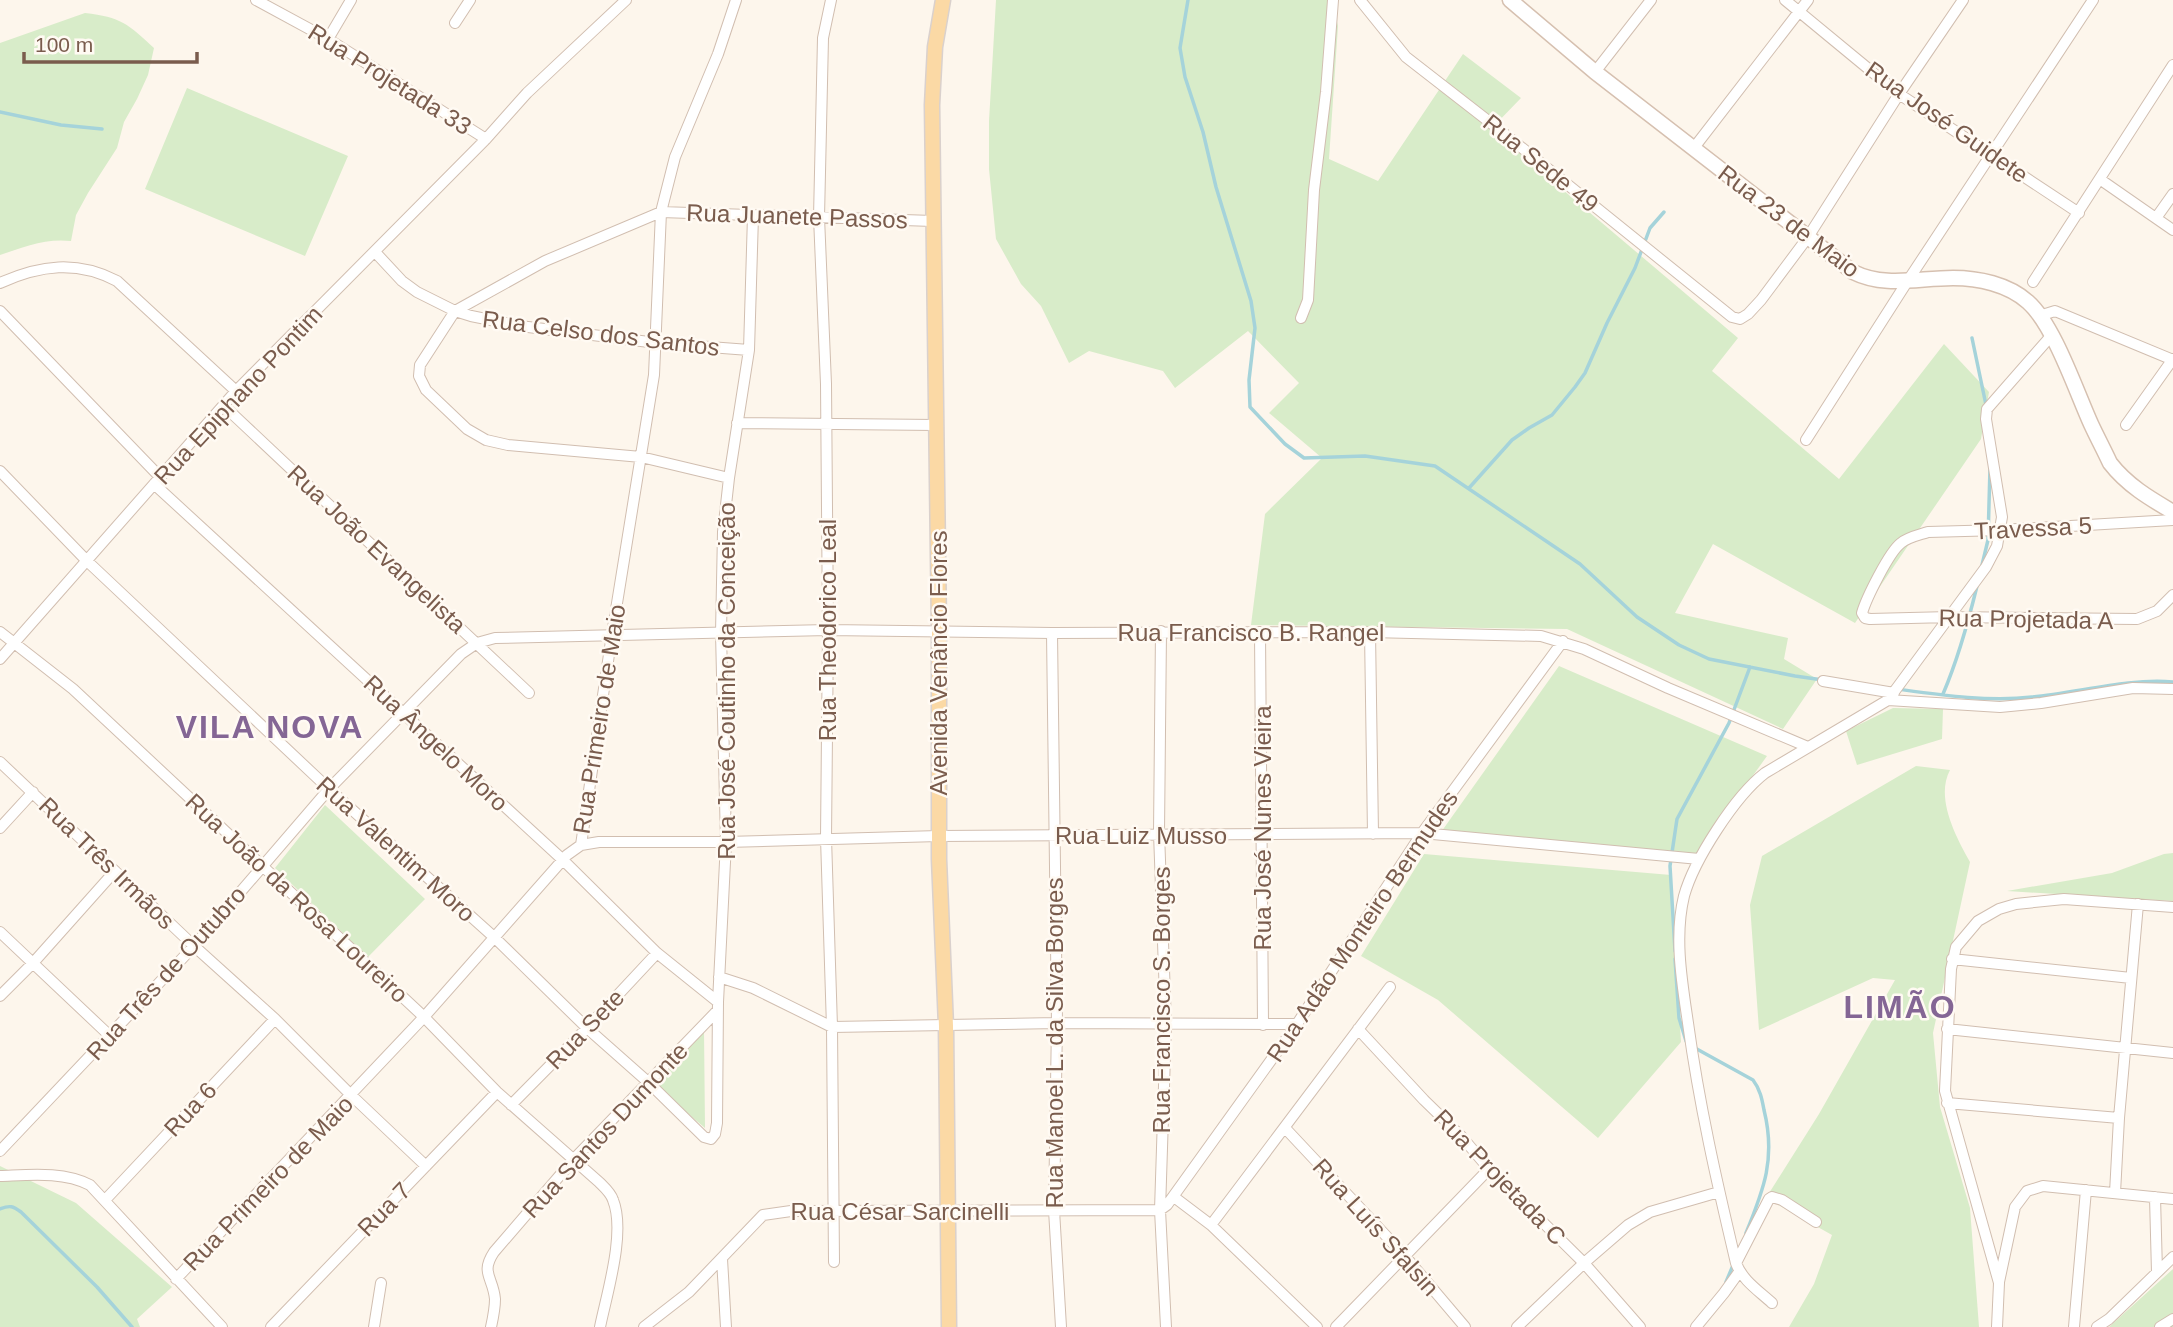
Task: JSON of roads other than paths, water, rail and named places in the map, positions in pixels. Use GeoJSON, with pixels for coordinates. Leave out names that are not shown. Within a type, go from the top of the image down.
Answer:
{"type":"FeatureCollection","features":[{"type":"Feature","properties":{"kind":"main road","name":"Avenida Venâncio Flores"},"geometry":{"type":"LineString","coordinates":[[943,0],[933,70],[933,221],[949,1327]]}},
{"type":"Feature","properties":{"kind":"street","name":"Rua Projetada 33"},"geometry":{"type":"LineString","coordinates":[[256,0],[328,39],[486,139]]}},
{"type":"Feature","properties":{"kind":"street"},"geometry":{"type":"LineString","coordinates":[[328,39],[351,0]]}},
{"type":"Feature","properties":{"kind":"street"},"geometry":{"type":"LineString","coordinates":[[455,23],[470,0]]}},
{"type":"Feature","properties":{"kind":"street","name":"Rua Epiphano Pontim"},"geometry":{"type":"LineString","coordinates":[[0,659],[236,391],[486,139],[527,93],[626,0]]}},
{"type":"Feature","properties":{"kind":"street","name":"Rua Juanete Passos"},"geometry":{"type":"LineString","coordinates":[[661,212],[675,157],[718,54],[736,0]]}},
{"type":"Feature","properties":{"kind":"street","name":"Rua Theodorico Leal"},"geometry":{"type":"LineString","coordinates":[[831,0],[823,38],[818,217],[826,424],[826,838],[832,1027],[834,1262]]}},
{"type":"Feature","properties":{"kind":"street"},"geometry":{"type":"LineString","coordinates":[[1301,318],[1308,300],[1314,190],[1326,92],[1333,0]]}},
{"type":"Feature","properties":{"kind":"street","name":"Rua Sede 49"},"geometry":{"type":"LineString","coordinates":[[1360,0],[1406,57],[1732,317],[1741,319],[1748,314],[1808,237]]}},
{"type":"Feature","properties":{"kind":"street","name":"Rua 23 de Maio"},"geometry":{"type":"LineString","coordinates":[[1510,0],[1595,72],[1835,260],[1866,278],[1907,282],[1941,278],[1988,282],[2030,303],[2052,336],[2110,463],[2139,492],[2173,512]]}},
{"type":"Feature","properties":{"kind":"street"},"geometry":{"type":"LineString","coordinates":[[1595,72],[1651,0]]}},
{"type":"Feature","properties":{"kind":"street","name":"Rua José Guidete"},"geometry":{"type":"LineString","coordinates":[[1785,0],[1899,94],[2079,213]]}},
{"type":"Feature","properties":{"kind":"street"},"geometry":{"type":"LineString","coordinates":[[1693,149],[1808,0]]}},
{"type":"Feature","properties":{"kind":"street"},"geometry":{"type":"LineString","coordinates":[[1808,237],[1899,94],[1963,0]]}},
{"type":"Feature","properties":{"kind":"street"},"geometry":{"type":"LineString","coordinates":[[1806,440],[2093,0]]}},
{"type":"Feature","properties":{"kind":"street"},"geometry":{"type":"LineString","coordinates":[[2033,282],[2168,82],[2173,65]]}},
{"type":"Feature","properties":{"kind":"street"},"geometry":{"type":"LineString","coordinates":[[2101,180],[2173,230]]}},
{"type":"Feature","properties":{"kind":"street"},"geometry":{"type":"LineString","coordinates":[[2157,218],[2173,194]]}},
{"type":"Feature","properties":{"kind":"street","name":"Rua Juanete Passos"},"geometry":{"type":"LineString","coordinates":[[455,311],[545,261],[661,212],[933,221]]}},
{"type":"Feature","properties":{"kind":"street","name":"Rua Primeiro de Maio"},"geometry":{"type":"LineString","coordinates":[[176,1279],[424,1017],[563,860],[581,845],[657,343],[661,212]]}},
{"type":"Feature","properties":{"kind":"street","name":"Rua José Coutinho da Conceição"},"geometry":{"type":"LineString","coordinates":[[704,1137],[711,1139],[715,1135],[717,1124],[718,1006],[726,842],[721,633],[723,532],[749,350],[753,216]]}},
{"type":"Feature","properties":{"kind":"street","name":"Rua Celso dos Santos"},"geometry":{"type":"LineString","coordinates":[[375,252],[402,281],[417,292],[455,311],[488,321],[657,343],[749,350]]}},
{"type":"Feature","properties":{"kind":"street"},"geometry":{"type":"LineString","coordinates":[[0,283],[20,274],[54,268],[89,269],[103,274],[117,281],[236,391]]}},
{"type":"Feature","properties":{"kind":"street","name":"Rua Ângelo Moro"},"geometry":{"type":"LineString","coordinates":[[0,311],[157,481],[563,860],[657,953],[718,1006]]}},
{"type":"Feature","properties":{"kind":"street"},"geometry":{"type":"LineString","coordinates":[[455,311],[421,365],[419,376],[426,390],[467,429],[486,440],[508,445],[641,457],[729,478]]}},
{"type":"Feature","properties":{"kind":"street"},"geometry":{"type":"LineString","coordinates":[[2039,316],[2055,311],[2173,360],[2126,425]]}},
{"type":"Feature","properties":{"kind":"street"},"geometry":{"type":"LineString","coordinates":[[1772,1303],[1737,1267],[1719,1192],[1694,1068],[1681,976],[1680,934],[1684,897],[1699,859],[1733,807],[1755,781],[1891,697],[1986,567],[1997,546],[2002,517],[1986,419],[1989,406],[2052,336]]}},
{"type":"Feature","properties":{"kind":"street","name":"Rua João Evangelista"},"geometry":{"type":"LineString","coordinates":[[224,406],[529,693]]}},
{"type":"Feature","properties":{"kind":"street"},"geometry":{"type":"LineString","coordinates":[[737,423],[936,425]]}},
{"type":"Feature","properties":{"kind":"street","name":"Rua Valentim Moro"},"geometry":{"type":"LineString","coordinates":[[0,471],[87,561],[329,789],[495,938],[704,1137]]}},
{"type":"Feature","properties":{"kind":"street","name":"Travessa 5"},"geometry":{"type":"LineString","coordinates":[[1870,619],[1865,618],[1862,613],[1865,603],[1896,547],[1905,540],[1928,532],[2173,520]]}},
{"type":"Feature","properties":{"kind":"street","name":"Rua Projetada A"},"geometry":{"type":"LineString","coordinates":[[1870,619],[2137,619],[2157,611],[2173,595]]}},
{"type":"Feature","properties":{"kind":"street","name":"Rua Francisco B. Rangel"},"geometry":{"type":"LineString","coordinates":[[477,643],[495,638],[828,630],[1370,632],[1541,636],[1563,641],[1808,747]]}},
{"type":"Feature","properties":{"kind":"street","name":"Rua João da Rosa Loureiro"},"geometry":{"type":"LineString","coordinates":[[0,632],[73,689],[424,1017],[498,1092],[600,1182],[613,1198],[617,1247],[600,1327]]}},
{"type":"Feature","properties":{"kind":"street","name":"Rua Manoel L. da Silva Borges"},"geometry":{"type":"LineString","coordinates":[[1052,632],[1057,1023],[1054,1210],[1061,1327]]}},
{"type":"Feature","properties":{"kind":"street","name":"Rua Francisco S. Borges"},"geometry":{"type":"LineString","coordinates":[[1161,632],[1160,833],[1166,1024],[1160,1210],[1166,1327]]}},
{"type":"Feature","properties":{"kind":"street","name":"Rua José Nunes Vieira"},"geometry":{"type":"LineString","coordinates":[[1261,632],[1264,1025]]}},
{"type":"Feature","properties":{"kind":"street"},"geometry":{"type":"LineString","coordinates":[[1370,632],[1374,834]]}},
{"type":"Feature","properties":{"kind":"street","name":"Rua Adão Monteiro Bermudes"},"geometry":{"type":"LineString","coordinates":[[1160,1210],[1174,1196],[1297,1024],[1422,833],[1563,641]]}},
{"type":"Feature","properties":{"kind":"street","name":"Rua Três de Outubro"},"geometry":{"type":"LineString","coordinates":[[0,1151],[194,946],[329,789],[461,654],[477,643]]}},
{"type":"Feature","properties":{"kind":"street"},"geometry":{"type":"LineString","coordinates":[[1823,681],[1891,697],[2000,707],[2133,688],[2173,689]]}},
{"type":"Feature","properties":{"kind":"street","name":"Rua Três Irmãos"},"geometry":{"type":"LineString","coordinates":[[0,762],[275,1019],[426,1166]]}},
{"type":"Feature","properties":{"kind":"street"},"geometry":{"type":"LineString","coordinates":[[0,828],[33,792]]}},
{"type":"Feature","properties":{"kind":"street","name":"Rua Luiz Musso"},"geometry":{"type":"LineString","coordinates":[[581,845],[599,842],[726,842],[940,836],[1422,833],[1699,859]]}},
{"type":"Feature","properties":{"kind":"street"},"geometry":{"type":"LineString","coordinates":[[0,996],[116,871]]}},
{"type":"Feature","properties":{"kind":"street"},"geometry":{"type":"LineString","coordinates":[[1999,1283],[1947,1103],[1947,1029],[1952,959],[1956,947],[1978,921],[1999,909],[2037,901],[2064,899],[2173,906]]}},
{"type":"Feature","properties":{"kind":"street"},"geometry":{"type":"LineString","coordinates":[[2115,1193],[2138,904]]}},
{"type":"Feature","properties":{"kind":"street"},"geometry":{"type":"LineString","coordinates":[[0,932],[110,1036]]}},
{"type":"Feature","properties":{"kind":"street","name":"Rua Sete"},"geometry":{"type":"LineString","coordinates":[[512,1105],[657,953]]}},
{"type":"Feature","properties":{"kind":"street"},"geometry":{"type":"LineString","coordinates":[[1952,959],[2131,978]]}},
{"type":"Feature","properties":{"kind":"street"},"geometry":{"type":"LineString","coordinates":[[719,977],[776,999],[832,1027],[1057,1023],[1297,1024]]}},
{"type":"Feature","properties":{"kind":"street"},"geometry":{"type":"LineString","coordinates":[[1211,1226],[1390,987]]}},
{"type":"Feature","properties":{"kind":"street","name":"Rua Santos Dumonte"},"geometry":{"type":"LineString","coordinates":[[491,1327],[494,1310],[493,1289],[486,1270],[494,1252],[574,1160],[718,1006]]}},
{"type":"Feature","properties":{"kind":"street","name":"Rua 6"},"geometry":{"type":"LineString","coordinates":[[106,1199],[275,1019]]}},
{"type":"Feature","properties":{"kind":"street","name":"Rua Projetada C"},"geometry":{"type":"LineString","coordinates":[[1358,1029],[1462,1137],[1489,1169],[1584,1263],[1640,1327]]}},
{"type":"Feature","properties":{"kind":"street"},"geometry":{"type":"LineString","coordinates":[[1947,1029],[2173,1054]]}},
{"type":"Feature","properties":{"kind":"street","name":"Rua 7"},"geometry":{"type":"LineString","coordinates":[[271,1327],[498,1092]]}},
{"type":"Feature","properties":{"kind":"street"},"geometry":{"type":"LineString","coordinates":[[1947,1103],[2119,1118]]}},
{"type":"Feature","properties":{"kind":"street","name":"Rua Luís Sfalsin"},"geometry":{"type":"LineString","coordinates":[[1286,1128],[1404,1255],[1465,1327]]}},
{"type":"Feature","properties":{"kind":"street"},"geometry":{"type":"LineString","coordinates":[[1336,1327],[1489,1169]]}},
{"type":"Feature","properties":{"kind":"street"},"geometry":{"type":"LineString","coordinates":[[0,1176],[74,1178],[90,1185],[106,1199],[222,1327]]}},
{"type":"Feature","properties":{"kind":"street"},"geometry":{"type":"LineString","coordinates":[[1997,1327],[1999,1283],[2015,1207],[2027,1191],[2043,1186],[2173,1199]]}},
{"type":"Feature","properties":{"kind":"street"},"geometry":{"type":"LineString","coordinates":[[2074,1327],[2085,1190]]}},
{"type":"Feature","properties":{"kind":"street"},"geometry":{"type":"LineString","coordinates":[[1517,1327],[1628,1224],[1650,1212],[1719,1192]]}},
{"type":"Feature","properties":{"kind":"street"},"geometry":{"type":"LineString","coordinates":[[1174,1196],[1211,1226],[1317,1327]]}},
{"type":"Feature","properties":{"kind":"street"},"geometry":{"type":"LineString","coordinates":[[1696,1327],[1724,1293],[1769,1199],[1776,1197],[1816,1223]]}},
{"type":"Feature","properties":{"kind":"street"},"geometry":{"type":"LineString","coordinates":[[2155,1197],[2157,1272]]}},
{"type":"Feature","properties":{"kind":"street","name":"Rua César Sarcinelli"},"geometry":{"type":"LineString","coordinates":[[644,1327],[689,1292],[763,1215],[791,1211],[1160,1210]]}},
{"type":"Feature","properties":{"kind":"street"},"geometry":{"type":"LineString","coordinates":[[2097,1327],[2109,1319],[2173,1256]]}},
{"type":"Feature","properties":{"kind":"street"},"geometry":{"type":"LineString","coordinates":[[722,1259],[726,1327]]}},
{"type":"Feature","properties":{"kind":"street"},"geometry":{"type":"LineString","coordinates":[[374,1327],[380,1283]]}},
{"type":"Feature","properties":{"kind":"street"},"geometry":{"type":"LineString","coordinates":[[2160,1327],[2173,1319]]}},
{"type":"Feature","properties":{"kind":"waterway"},"geometry":{"type":"LineString","coordinates":[[1188,0],[1180,48],[1185,77],[1251,301],[1255,328],[1249,380],[1250,407],[1285,444],[1304,458],[1365,456],[1435,466],[1580,564],[1637,617],[1679,645],[1709,659],[1823,680]]}},
{"type":"Feature","properties":{"kind":"waterway"},"geometry":{"type":"LineString","coordinates":[[0,112],[61,125],[102,129]]}},
{"type":"Feature","properties":{"kind":"waterway"},"geometry":{"type":"LineString","coordinates":[[1469,488],[1512,440],[1552,415],[1585,373],[1635,268],[1650,228],[1664,212]]}},
{"type":"Feature","properties":{"kind":"waterway"},"geometry":{"type":"LineString","coordinates":[[1972,338],[1986,405]]}},
{"type":"Feature","properties":{"kind":"waterway"},"geometry":{"type":"LineString","coordinates":[[1982,565],[1988,540],[1990,468]]}},
{"type":"Feature","properties":{"kind":"waterway"},"geometry":{"type":"LineString","coordinates":[[1943,694],[1962,641],[1977,586]]}},
{"type":"Feature","properties":{"kind":"waterway"},"geometry":{"type":"LineString","coordinates":[[1675,951],[1670,866],[1677,819],[1729,723],[1750,667]]}},
{"type":"Feature","properties":{"kind":"waterway"},"geometry":{"type":"LineString","coordinates":[[1897,689],[1999,699],[2138,682],[2173,682]]}},
{"type":"Feature","properties":{"kind":"waterway"},"geometry":{"type":"LineString","coordinates":[[1675,959],[1679,1018],[1686,1041]]}},
{"type":"Feature","properties":{"kind":"waterway"},"geometry":{"type":"LineString","coordinates":[[1695,1048],[1753,1080],[1761,1098],[1769,1143],[1768,1158],[1763,1187],[1746,1233]]}},
{"type":"Feature","properties":{"kind":"waterway"},"geometry":{"type":"LineString","coordinates":[[0,1209],[11,1207],[21,1212],[97,1287],[132,1327]]}},
{"type":"Feature","properties":{"kind":"waterway"},"geometry":{"type":"LineString","coordinates":[[1726,1282],[1734,1263]]}},
{"type":"Feature","properties":{"kind":"district","name":"VILA NOVA"},"geometry":{"type":"Point","coordinates":[270,727]}},
{"type":"Feature","properties":{"kind":"district","name":"LIMÃO"},"geometry":{"type":"Point","coordinates":[1900,1007]}}]}
